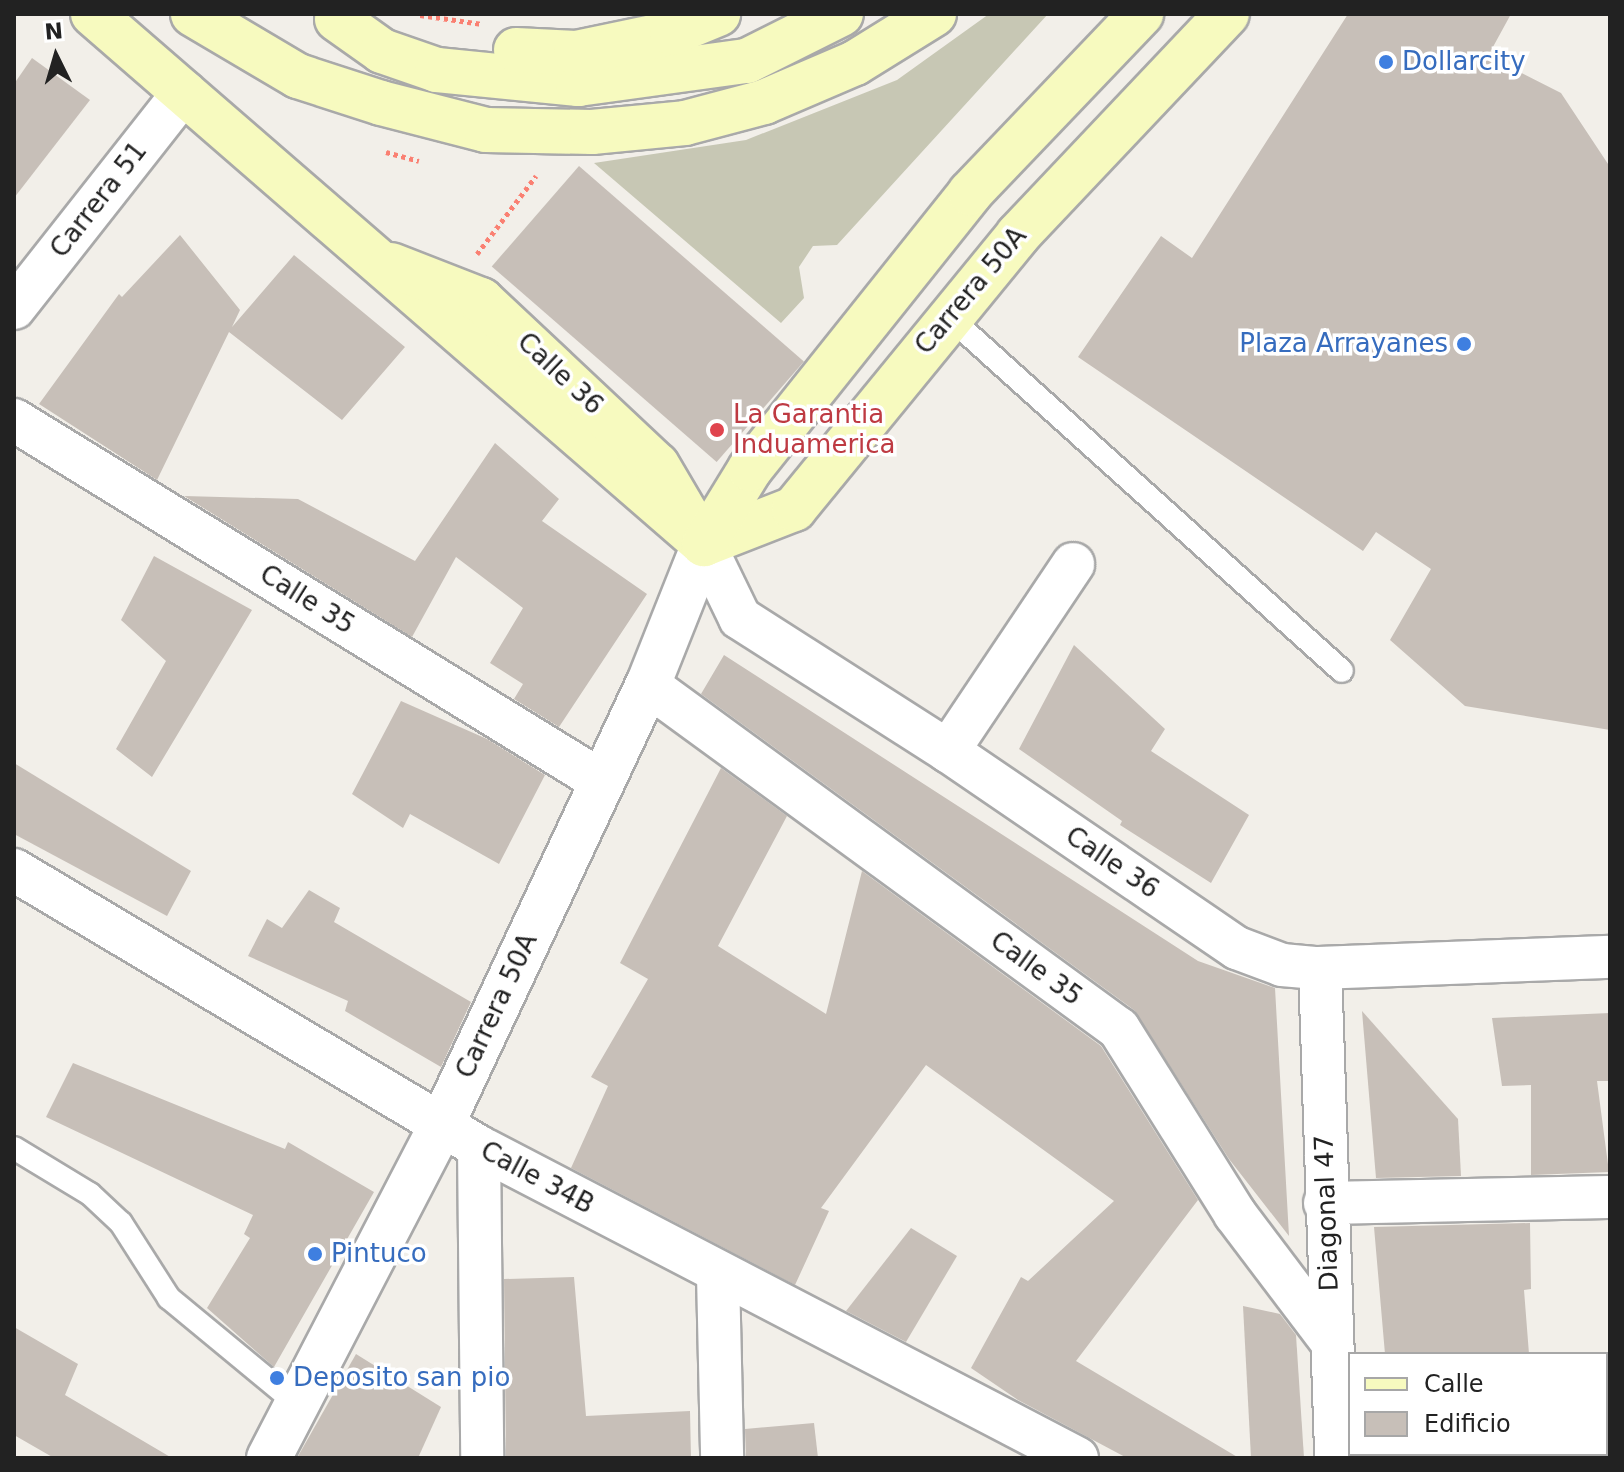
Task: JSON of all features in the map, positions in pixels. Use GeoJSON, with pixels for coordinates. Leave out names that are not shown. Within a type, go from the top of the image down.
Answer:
{"type":"FeatureCollection","features":[{"type":"Feature","properties":{"kind":"main road","name":"Calle 36"},"geometry":{"type":"LineString","coordinates":[[93,14],[372,258],[481,300],[657,465],[704,544]]}},
{"type":"Feature","properties":{"kind":"main road"},"geometry":{"type":"LineString","coordinates":[[193,14],[298,76],[381,103],[486,130],[592,132],[685,123],[764,102],[855,63],[933,15]]}},
{"type":"Feature","properties":{"kind":"main road"},"geometry":{"type":"LineString","coordinates":[[332,16],[434,47],[576,53],[672,33],[718,14]]}},
{"type":"Feature","properties":{"kind":"main road"},"geometry":{"type":"LineString","coordinates":[[332,16],[382,51],[437,70],[578,84],[747,61],[841,14]]}},
{"type":"Feature","properties":{"kind":"main road","name":"Carrera 50A"},"geometry":{"type":"LineString","coordinates":[[704,544],[750,469],[970,193],[1141,14]]}},
{"type":"Feature","properties":{"kind":"main road","name":"Carrera 50A"},"geometry":{"type":"LineString","coordinates":[[704,544],[794,509],[948,316],[1121,121],[1227,14]]}},
{"type":"Feature","properties":{"kind":"street","name":"Carrera 51"},"geometry":{"type":"LineString","coordinates":[[14,308],[184,92]]}},
{"type":"Feature","properties":{"kind":"street","name":"Calle 35"},"geometry":{"type":"LineString","coordinates":[[14,420],[601,781]]}},
{"type":"Feature","properties":{"kind":"street","name":"Carrera 50A"},"geometry":{"type":"LineString","coordinates":[[269,1458],[442,1124],[648,685],[704,544]]}},
{"type":"Feature","properties":{"kind":"street","name":"Calle 36"},"geometry":{"type":"LineString","coordinates":[[704,544],[740,618],[948,751],[1237,948],[1282,965],[1320,968],[1610,957]]}},
{"type":"Feature","properties":{"kind":"street"},"geometry":{"type":"LineString","coordinates":[[948,751],[1073,564]]}},
{"type":"Feature","properties":{"kind":"street","name":"Calle 35"},"geometry":{"type":"LineString","coordinates":[[648,685],[1119,1029],[1235,1214],[1331,1341]]}},
{"type":"Feature","properties":{"kind":"street","name":"Calle 34B"},"geometry":{"type":"LineString","coordinates":[[14,870],[479,1147],[718,1275],[1077,1458]]}},
{"type":"Feature","properties":{"kind":"street","name":"Diagonal 47"},"geometry":{"type":"LineString","coordinates":[[1320,968],[1325,1203],[1336,1458]]}},
{"type":"Feature","properties":{"kind":"street"},"geometry":{"type":"LineString","coordinates":[[479,1147],[482,1458]]}},
{"type":"Feature","properties":{"kind":"street"},"geometry":{"type":"LineString","coordinates":[[1325,1203],[1610,1197]]}},
{"type":"Feature","properties":{"kind":"street"},"geometry":{"type":"LineString","coordinates":[[718,1275],[722,1458]]}},
{"type":"Feature","properties":{"kind":"street"},"geometry":{"type":"LineString","coordinates":[[1502,1458],[1536,1456]]}},
{"type":"Feature","properties":{"kind":"lane"},"geometry":{"type":"LineString","coordinates":[[948,316],[1342,671]]}},
{"type":"Feature","properties":{"kind":"lane"},"geometry":{"type":"LineString","coordinates":[[14,1148],[90,1194],[121,1223],[169,1298],[297,1404]]}},
{"type":"Feature","properties":{"kind":"path"},"geometry":{"type":"LineString","coordinates":[[373,147],[432,163]]}},
{"type":"Feature","properties":{"kind":"path"},"geometry":{"type":"LineString","coordinates":[[473,259],[538,177],[523,175]]}},
{"type":"Feature","properties":{"kind":"shaded area"},"geometry":{"type":"Polygon","coordinates":[[[989,14],[1048,14],[837,245],[813,246],[799,267],[804,298],[781,323],[594,163],[746,140],[897,80],[989,14]]]}},
{"type":"Feature","properties":{"kind":"building","name":"Plaza Arrayanes"},"geometry":{"type":"Polygon","coordinates":[[[1348,14],[1511,14],[1488,56],[1561,93],[1610,167],[1610,730],[1465,706],[1390,640],[1431,569],[1376,532],[1363,551],[1078,357],[1161,236],[1192,258],[1348,14]]]}},
{"type":"Feature","properties":{"kind":"building"},"geometry":{"type":"Polygon","coordinates":[[[32,58],[90,100],[14,198],[14,84],[32,58]]]}},
{"type":"Feature","properties":{"kind":"building"},"geometry":{"type":"Polygon","coordinates":[[[579,166],[804,362],[717,462],[492,266],[579,166]]]}},
{"type":"Feature","properties":{"kind":"building"},"geometry":{"type":"Polygon","coordinates":[[[180,235],[240,310],[232,327],[294,255],[405,347],[342,420],[229,332],[157,480],[39,404],[119,294],[122,297],[180,235]]]}},
{"type":"Feature","properties":{"kind":"building"},"geometry":{"type":"Polygon","coordinates":[[[495,443],[559,499],[542,521],[647,594],[559,727],[514,699],[523,684],[490,663],[523,608],[456,557],[412,637],[184,496],[298,499],[415,561],[495,443]]]}},
{"type":"Feature","properties":{"kind":"building"},"geometry":{"type":"Polygon","coordinates":[[[154,556],[252,610],[152,777],[116,749],[166,661],[121,620],[154,556]]]}},
{"type":"Feature","properties":{"kind":"building"},"geometry":{"type":"Polygon","coordinates":[[[1074,645],[1165,729],[1151,751],[1249,815],[1211,883],[1120,825],[1122,821],[1019,749],[1074,645]]]}},
{"type":"Feature","properties":{"kind":"building"},"geometry":{"type":"Polygon","coordinates":[[[724,655],[1198,961],[1275,988],[1289,1236],[1229,1159],[1134,1010],[701,694],[724,655]]]}},
{"type":"Feature","properties":{"kind":"building"},"geometry":{"type":"Polygon","coordinates":[[[401,701],[487,739],[545,775],[499,864],[410,814],[403,828],[352,794],[401,701]]]}},
{"type":"Feature","properties":{"kind":"building"},"geometry":{"type":"Polygon","coordinates":[[[14,763],[191,871],[167,916],[14,834],[14,763]]]}},
{"type":"Feature","properties":{"kind":"building"},"geometry":{"type":"Polygon","coordinates":[[[721,768],[787,816],[718,946],[826,1014],[862,871],[1101,1046],[1198,1200],[1076,1361],[1239,1458],[1127,1458],[1018,1400],[971,1368],[1021,1277],[1028,1281],[1114,1201],[926,1065],[821,1208],[829,1211],[795,1285],[571,1168],[608,1086],[591,1077],[648,979],[620,963],[721,768]]]}},
{"type":"Feature","properties":{"kind":"building"},"geometry":{"type":"Polygon","coordinates":[[[309,890],[340,908],[334,922],[471,1002],[441,1067],[345,1011],[348,1001],[248,956],[267,919],[282,928],[309,890]]]}},
{"type":"Feature","properties":{"kind":"building"},"geometry":{"type":"Polygon","coordinates":[[[1362,1011],[1458,1119],[1461,1176],[1376,1178],[1362,1011]]]}},
{"type":"Feature","properties":{"kind":"building"},"geometry":{"type":"Polygon","coordinates":[[[1610,1013],[1610,1081],[1597,1081],[1609,1172],[1531,1175],[1531,1085],[1502,1086],[1492,1018],[1610,1013]]]}},
{"type":"Feature","properties":{"kind":"building"},"geometry":{"type":"Polygon","coordinates":[[[73,1063],[285,1149],[288,1142],[374,1192],[274,1367],[207,1308],[250,1238],[244,1234],[253,1215],[46,1117],[73,1063]]]}},
{"type":"Feature","properties":{"kind":"building"},"geometry":{"type":"Polygon","coordinates":[[[1530,1223],[1531,1289],[1524,1290],[1529,1352],[1385,1352],[1374,1227],[1530,1223]]]}},
{"type":"Feature","properties":{"kind":"building"},"geometry":{"type":"Polygon","coordinates":[[[911,1228],[957,1256],[906,1342],[846,1311],[911,1228]]]}},
{"type":"Feature","properties":{"kind":"building"},"geometry":{"type":"Polygon","coordinates":[[[574,1277],[586,1416],[690,1411],[691,1458],[506,1458],[504,1279],[574,1277]]]}},
{"type":"Feature","properties":{"kind":"building"},"geometry":{"type":"Polygon","coordinates":[[[1243,1306],[1280,1314],[1296,1335],[1304,1458],[1251,1458],[1243,1306]]]}},
{"type":"Feature","properties":{"kind":"building"},"geometry":{"type":"Polygon","coordinates":[[[14,1327],[78,1364],[65,1395],[172,1458],[54,1458],[14,1435],[14,1327]]]}},
{"type":"Feature","properties":{"kind":"building"},"geometry":{"type":"Polygon","coordinates":[[[356,1354],[441,1407],[418,1458],[297,1458],[356,1354]]]}},
{"type":"Feature","properties":{"kind":"building"},"geometry":{"type":"Polygon","coordinates":[[[814,1423],[818,1458],[746,1458],[745,1429],[814,1423]]]}},
{"type":"Feature","properties":{"kind":"place","name":"Dollarcity"},"geometry":{"type":"Point","coordinates":[1386,62]}},
{"type":"Feature","properties":{"kind":"place","name":"Plaza Arrayanes"},"geometry":{"type":"Point","coordinates":[1464,344]}},
{"type":"Feature","properties":{"kind":"place","name":"La Garantia Induamerica"},"geometry":{"type":"Point","coordinates":[717,430]}},
{"type":"Feature","properties":{"kind":"place","name":"Pintuco"},"geometry":{"type":"Point","coordinates":[315,1254]}},
{"type":"Feature","properties":{"kind":"place","name":"Deposito san pio"},"geometry":{"type":"Point","coordinates":[277,1378]}}]}
